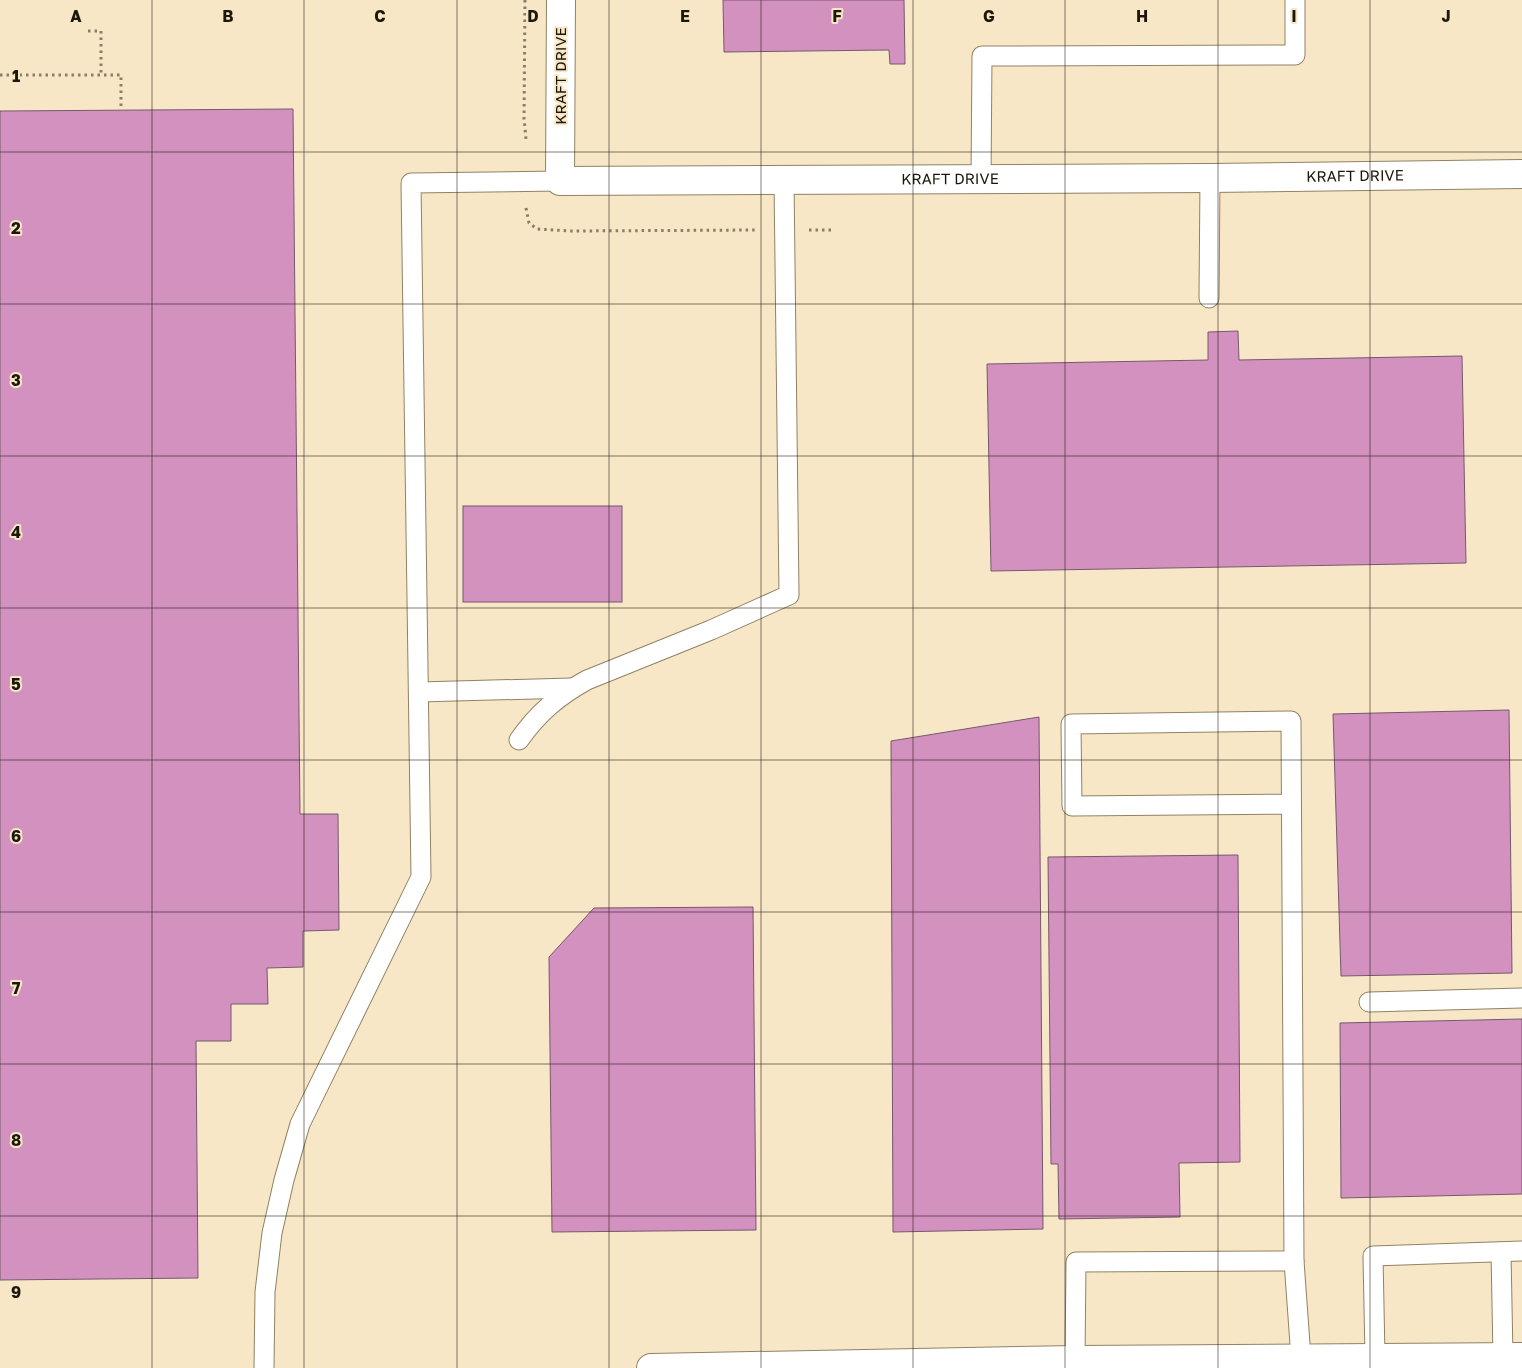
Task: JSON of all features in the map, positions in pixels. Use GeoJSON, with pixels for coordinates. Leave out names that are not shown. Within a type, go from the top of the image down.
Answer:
{"type":"FeatureCollection","features":[{"type":"Feature","properties":{"kind":"street","name":"KRAFT DRIVE"},"geometry":{"type":"LineString","coordinates":[[561,0],[560,181],[981,180],[1522,174]]}},
{"type":"Feature","properties":{"kind":"street"},"geometry":{"type":"LineString","coordinates":[[651,1368],[1301,1358],[1335,1363],[1375,1357],[1421,1363],[1513,1357]]}},
{"type":"Feature","properties":{"kind":"lane"},"geometry":{"type":"LineString","coordinates":[[981,180],[982,56],[1295,55],[1295,0]]}},
{"type":"Feature","properties":{"kind":"lane"},"geometry":{"type":"LineString","coordinates":[[1209,298],[1210,178]]}},
{"type":"Feature","properties":{"kind":"lane"},"geometry":{"type":"LineString","coordinates":[[519,740],[534,719],[557,698],[572,688],[789,595],[784,180]]}},
{"type":"Feature","properties":{"kind":"lane"},"geometry":{"type":"LineString","coordinates":[[264,1368],[265,1292],[272,1233],[284,1180],[300,1124],[422,877],[411,182],[560,181]]}},
{"type":"Feature","properties":{"kind":"lane"},"geometry":{"type":"LineString","coordinates":[[419,692],[572,688]]}},
{"type":"Feature","properties":{"kind":"lane"},"geometry":{"type":"LineString","coordinates":[[1291,804],[1072,806],[1070,724],[1291,721],[1294,1261],[1301,1358]]}},
{"type":"Feature","properties":{"kind":"lane"},"geometry":{"type":"LineString","coordinates":[[1369,1002],[1522,998]]}},
{"type":"Feature","properties":{"kind":"lane"},"geometry":{"type":"LineString","coordinates":[[1375,1357],[1373,1256],[1522,1251]]}},
{"type":"Feature","properties":{"kind":"lane"},"geometry":{"type":"LineString","coordinates":[[1501,1252],[1513,1357]]}},
{"type":"Feature","properties":{"kind":"lane"},"geometry":{"type":"LineString","coordinates":[[1075,1360],[1076,1262],[1294,1261]]}},
{"type":"Feature","properties":{"kind":"path"},"geometry":{"type":"LineString","coordinates":[[525,0],[524,118],[526,138]]}},
{"type":"Feature","properties":{"kind":"path"},"geometry":{"type":"LineString","coordinates":[[88,31],[101,31],[101,75]]}},
{"type":"Feature","properties":{"kind":"path"},"geometry":{"type":"LineString","coordinates":[[0,75],[121,75],[121,111]]}},
{"type":"Feature","properties":{"kind":"path"},"geometry":{"type":"LineString","coordinates":[[526,208],[529,223],[537,229],[571,231],[764,230]]}},
{"type":"Feature","properties":{"kind":"path"},"geometry":{"type":"LineString","coordinates":[[805,230],[833,230]]}},
{"type":"Feature","properties":{"kind":"building"},"geometry":{"type":"Polygon","coordinates":[[[723,0],[904,0],[905,64],[890,64],[889,50],[724,52],[723,0]]]}},
{"type":"Feature","properties":{"kind":"building"},"geometry":{"type":"Polygon","coordinates":[[[293,109],[300,814],[338,814],[339,930],[303,931],[303,967],[267,968],[268,1004],[231,1004],[231,1041],[196,1041],[198,1278],[0,1280],[0,111],[293,109]]]}},
{"type":"Feature","properties":{"kind":"building"},"geometry":{"type":"Polygon","coordinates":[[[1238,331],[1239,360],[1462,356],[1466,563],[991,571],[987,364],[1208,360],[1208,332],[1238,331]]]}},
{"type":"Feature","properties":{"kind":"building"},"geometry":{"type":"Polygon","coordinates":[[[463,506],[622,506],[622,602],[463,602],[463,506]]]}},
{"type":"Feature","properties":{"kind":"building"},"geometry":{"type":"Polygon","coordinates":[[[1509,710],[1512,973],[1341,976],[1333,714],[1509,710]]]}},
{"type":"Feature","properties":{"kind":"building"},"geometry":{"type":"Polygon","coordinates":[[[1039,717],[1043,1229],[893,1232],[891,741],[1039,717]]]}},
{"type":"Feature","properties":{"kind":"building"},"geometry":{"type":"Polygon","coordinates":[[[1238,855],[1240,1162],[1179,1163],[1180,1217],[1059,1219],[1058,1164],[1051,1164],[1048,857],[1238,855]]]}},
{"type":"Feature","properties":{"kind":"building"},"geometry":{"type":"Polygon","coordinates":[[[753,907],[756,1230],[552,1232],[549,957],[594,908],[753,907]]]}},
{"type":"Feature","properties":{"kind":"building"},"geometry":{"type":"Polygon","coordinates":[[[1522,1019],[1522,1194],[1341,1198],[1340,1023],[1522,1019]]]}}]}
